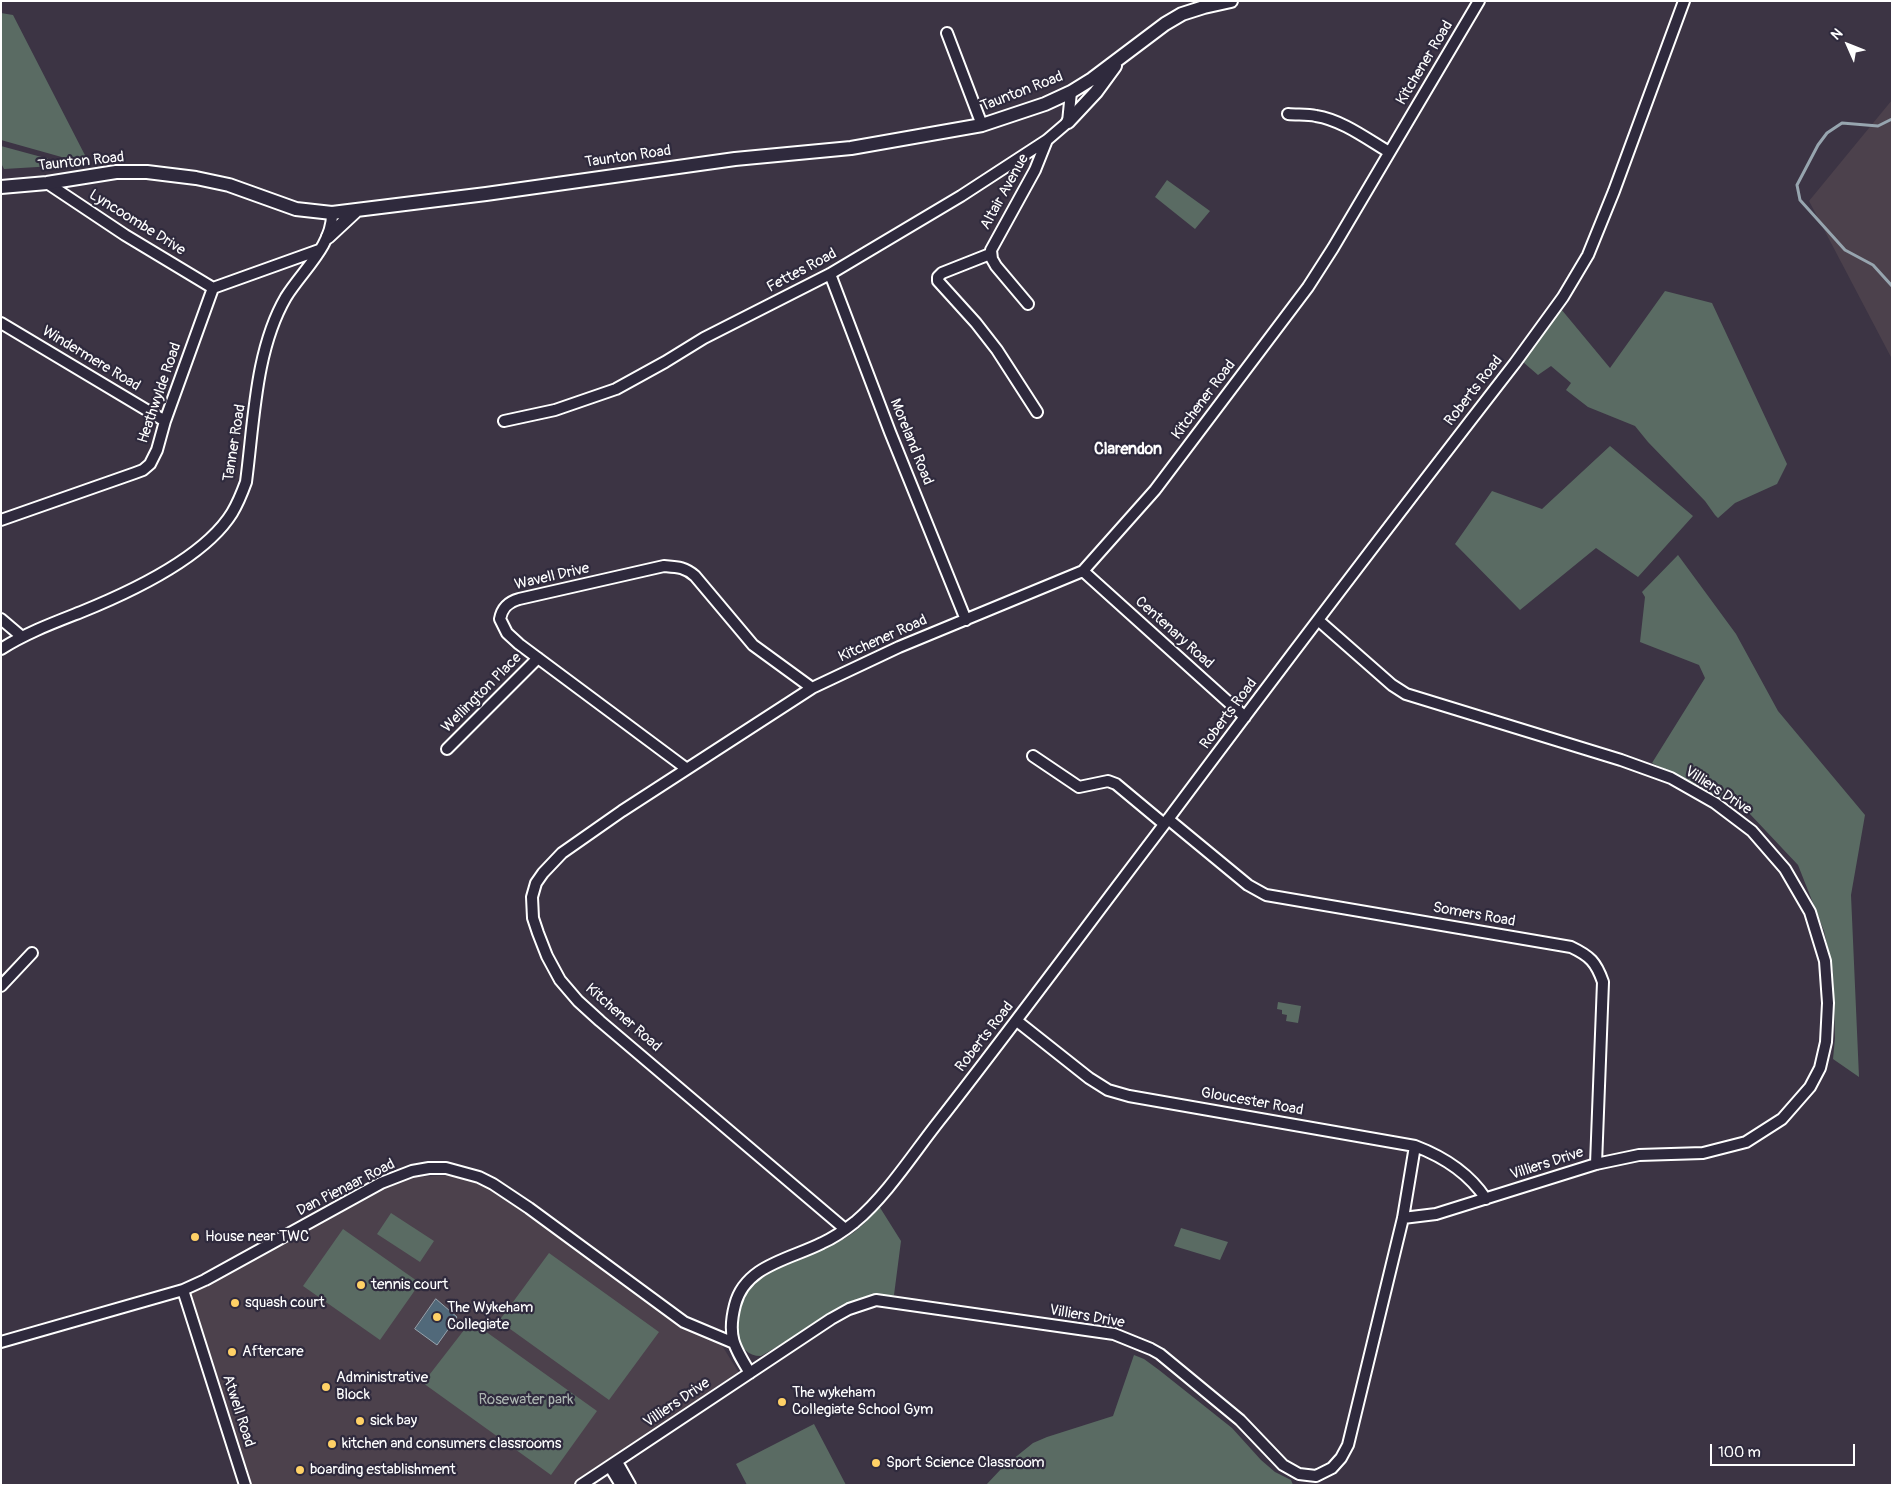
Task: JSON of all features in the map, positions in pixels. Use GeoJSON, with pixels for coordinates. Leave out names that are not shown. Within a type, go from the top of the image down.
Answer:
{"type":"FeatureCollection","features":[{"type":"Feature","properties":{"kind":"street","name":"Taunton Road"},"geometry":{"type":"LineString","coordinates":[[1,187],[47,183],[116,172],[172,174],[229,185],[296,209],[332,213],[726,160],[851,148],[982,126],[1045,104],[1071,92],[1121,58],[1165,24],[1182,14],[1231,1]]}},
{"type":"Feature","properties":{"kind":"street","name":"Kitchener Road"},"geometry":{"type":"LineString","coordinates":[[844,1229],[578,1001],[560,980],[547,956],[533,918],[532,897],[536,883],[562,853],[622,811],[812,688],[899,647],[1083,571],[1155,490],[1308,286],[1479,1]]}},
{"type":"Feature","properties":{"kind":"street","name":"Roberts Road"},"geometry":{"type":"LineString","coordinates":[[750,1373],[734,1343],[730,1323],[736,1299],[751,1279],[761,1270],[788,1256],[821,1244],[858,1218],[882,1194],[1017,1021],[1166,821],[1563,298],[1588,255],[1614,191],[1684,1]]}},
{"type":"Feature","properties":{"kind":"street"},"geometry":{"type":"LineString","coordinates":[[947,32],[982,126]]}},
{"type":"Feature","properties":{"kind":"street"},"geometry":{"type":"LineString","coordinates":[[1068,122],[1096,92],[1121,58]]}},
{"type":"Feature","properties":{"kind":"street"},"geometry":{"type":"LineString","coordinates":[[1068,122],[1071,92]]}},
{"type":"Feature","properties":{"kind":"street"},"geometry":{"type":"LineString","coordinates":[[1288,114],[1316,116],[1330,121],[1389,152]]}},
{"type":"Feature","properties":{"kind":"street","name":"Fettes Road"},"geometry":{"type":"LineString","coordinates":[[504,421],[555,410],[616,389],[704,338],[830,274],[961,196],[1047,140],[1068,122]]}},
{"type":"Feature","properties":{"kind":"street","name":"Altair Avenue"},"geometry":{"type":"LineString","coordinates":[[1028,304],[996,266],[990,254],[994,243],[1035,170],[1047,140]]}},
{"type":"Feature","properties":{"kind":"street","name":"Lyncoombe Drive"},"geometry":{"type":"LineString","coordinates":[[47,183],[125,235],[213,288]]}},
{"type":"Feature","properties":{"kind":"street"},"geometry":{"type":"LineString","coordinates":[[328,237],[357,210]]}},
{"type":"Feature","properties":{"kind":"street","name":"Tanner Road"},"geometry":{"type":"LineString","coordinates":[[1,649],[21,636],[83,611],[153,579],[192,553],[222,526],[232,514],[246,482],[261,366],[268,338],[276,315],[286,298],[328,237],[332,225],[332,213]]}},
{"type":"Feature","properties":{"kind":"street"},"geometry":{"type":"LineString","coordinates":[[213,288],[320,249]]}},
{"type":"Feature","properties":{"kind":"street"},"geometry":{"type":"LineString","coordinates":[[990,254],[942,273],[938,276],[938,281],[992,343],[1037,412]]}},
{"type":"Feature","properties":{"kind":"street","name":"Moreland Road"},"geometry":{"type":"LineString","coordinates":[[830,274],[890,432],[966,620]]}},
{"type":"Feature","properties":{"kind":"street","name":"Heathwylde Road"},"geometry":{"type":"LineString","coordinates":[[1,520],[143,470],[153,460],[165,421],[213,288]]}},
{"type":"Feature","properties":{"kind":"street","name":"Windermere Road"},"geometry":{"type":"LineString","coordinates":[[1,323],[165,421]]}},
{"type":"Feature","properties":{"kind":"street","name":"Wavell Drive"},"geometry":{"type":"LineString","coordinates":[[687,769],[513,638],[500,619],[501,613],[510,602],[664,566],[680,567],[689,570],[695,576],[753,645],[812,688]]}},
{"type":"Feature","properties":{"kind":"street","name":"Centenary Road"},"geometry":{"type":"LineString","coordinates":[[1083,571],[1245,717]]}},
{"type":"Feature","properties":{"kind":"street"},"geometry":{"type":"LineString","coordinates":[[1,619],[21,636]]}},
{"type":"Feature","properties":{"kind":"street","name":"Villiers Drive"},"geometry":{"type":"LineString","coordinates":[[1318,620],[1392,685],[1406,694],[1622,760],[1671,778],[1715,803],[1752,832],[1785,869],[1810,912],[1825,961],[1828,1003],[1826,1042],[1820,1068],[1810,1087],[1782,1119],[1746,1142],[1702,1153],[1639,1155],[1596,1164],[1436,1214],[1403,1218]]}},
{"type":"Feature","properties":{"kind":"street","name":"Wellington Place"},"geometry":{"type":"LineString","coordinates":[[447,749],[538,658]]}},
{"type":"Feature","properties":{"kind":"street","name":"Somers Road"},"geometry":{"type":"LineString","coordinates":[[1033,756],[1079,788],[1108,781],[1116,784],[1248,885],[1266,895],[1571,947],[1587,955],[1598,967],[1603,982],[1596,1164]]}},
{"type":"Feature","properties":{"kind":"street"},"geometry":{"type":"LineString","coordinates":[[1,986],[32,953]]}},
{"type":"Feature","properties":{"kind":"street","name":"Gloucester Road"},"geometry":{"type":"LineString","coordinates":[[1017,1021],[1089,1078],[1108,1090],[1129,1096],[1415,1146],[1436,1154],[1452,1164],[1479,1187],[1486,1199]]}},
{"type":"Feature","properties":{"kind":"street","name":"Villiers Drive"},"geometry":{"type":"LineString","coordinates":[[581,1485],[849,1309],[876,1300],[1114,1334],[1160,1354],[1240,1420],[1283,1465],[1299,1474],[1316,1476],[1332,1468],[1341,1458],[1348,1445],[1403,1218],[1415,1146]]}},
{"type":"Feature","properties":{"kind":"street","name":"Dan Pienaar Road"},"geometry":{"type":"LineString","coordinates":[[1,1342],[183,1290],[206,1280],[381,1183],[412,1171],[446,1168],[479,1177],[493,1184],[684,1322],[734,1343]]}},
{"type":"Feature","properties":{"kind":"street","name":"Atwell Road"},"geometry":{"type":"LineString","coordinates":[[183,1290],[245,1485]]}},
{"type":"Feature","properties":{"kind":"street"},"geometry":{"type":"LineString","coordinates":[[613,1464],[621,1485]]}},
{"type":"Feature","properties":{"kind":"street"},"geometry":{"type":"LineString","coordinates":[[613,1464],[630,1485]]}},
{"type":"Feature","properties":{"kind":"shaded area"},"geometry":{"type":"Polygon","coordinates":[[[1892,100],[1892,359],[1809,201],[1892,100]]]}},
{"type":"Feature","properties":{"kind":"shaded area","name":"The Wykeham Collegiate"},"geometry":{"type":"Polygon","coordinates":[[[455,1175],[490,1185],[721,1344],[741,1376],[576,1485],[251,1485],[183,1290],[399,1178],[455,1175]]]}},
{"type":"Feature","properties":{"kind":"green space"},"geometry":{"type":"Polygon","coordinates":[[[1,13],[13,15],[90,165],[1,140],[1,13]]]}},
{"type":"Feature","properties":{"kind":"green space"},"geometry":{"type":"Polygon","coordinates":[[[1,146],[71,165],[4,169],[1,163],[1,146]]]}},
{"type":"Feature","properties":{"kind":"green space"},"geometry":{"type":"Polygon","coordinates":[[[1167,180],[1210,211],[1195,229],[1155,197],[1167,180]]]}},
{"type":"Feature","properties":{"kind":"green space"},"geometry":{"type":"Polygon","coordinates":[[[1665,291],[1712,303],[1787,464],[1777,484],[1735,503],[1718,518],[1705,501],[1635,426],[1588,407],[1566,390],[1571,383],[1551,366],[1538,375],[1523,362],[1561,309],[1610,368],[1665,291]]]}},
{"type":"Feature","properties":{"kind":"green space"},"geometry":{"type":"Polygon","coordinates":[[[1610,446],[1693,516],[1638,577],[1596,548],[1520,610],[1455,544],[1492,491],[1542,509],[1610,446]]]}},
{"type":"Feature","properties":{"kind":"green space"},"geometry":{"type":"Polygon","coordinates":[[[1678,555],[1736,634],[1778,711],[1865,815],[1851,895],[1859,1077],[1833,1059],[1835,1038],[1833,972],[1824,931],[1798,865],[1749,813],[1652,763],[1705,678],[1699,665],[1640,642],[1645,597],[1642,592],[1678,555]]]}},
{"type":"Feature","properties":{"kind":"green space"},"geometry":{"type":"Polygon","coordinates":[[[1278,1002],[1301,1006],[1298,1023],[1286,1021],[1287,1015],[1282,1014],[1282,1010],[1277,1009],[1278,1002]]]}},
{"type":"Feature","properties":{"kind":"green space"},"geometry":{"type":"Polygon","coordinates":[[[879,1206],[901,1241],[894,1295],[877,1295],[862,1298],[761,1356],[749,1353],[737,1336],[736,1321],[740,1306],[752,1284],[769,1269],[790,1259],[831,1246],[843,1240],[865,1223],[879,1206]]]}},
{"type":"Feature","properties":{"kind":"green space"},"geometry":{"type":"Polygon","coordinates":[[[391,1213],[434,1241],[420,1262],[377,1234],[391,1213]]]}},
{"type":"Feature","properties":{"kind":"green space"},"geometry":{"type":"Polygon","coordinates":[[[1181,1228],[1228,1242],[1220,1260],[1174,1246],[1181,1228]]]}},
{"type":"Feature","properties":{"kind":"green space","name":"tennis court"},"geometry":{"type":"Polygon","coordinates":[[[343,1229],[420,1283],[380,1340],[303,1286],[343,1229]]]}},
{"type":"Feature","properties":{"kind":"green space"},"geometry":{"type":"Polygon","coordinates":[[[549,1253],[659,1332],[609,1400],[499,1321],[549,1253]]]}},
{"type":"Feature","properties":{"kind":"green space","name":"Rosewater park"},"geometry":{"type":"Polygon","coordinates":[[[471,1321],[597,1411],[551,1475],[423,1383],[471,1321]]]}},
{"type":"Feature","properties":{"kind":"green space"},"geometry":{"type":"Polygon","coordinates":[[[1134,1355],[1144,1359],[1159,1370],[1232,1428],[1261,1460],[1275,1472],[1291,1480],[1293,1485],[986,1485],[1002,1468],[1033,1443],[1113,1416],[1134,1355]]]}},
{"type":"Feature","properties":{"kind":"green space"},"geometry":{"type":"Polygon","coordinates":[[[814,1424],[846,1485],[747,1485],[736,1464],[814,1424]]]}},
{"type":"Feature","properties":{"kind":"water"},"geometry":{"type":"Polygon","coordinates":[[[436,1299],[457,1317],[437,1345],[415,1329],[436,1299]]]}},
{"type":"Feature","properties":{"kind":"waterway"},"geometry":{"type":"LineString","coordinates":[[1892,119],[1878,126],[1842,123],[1827,133],[1818,145],[1797,185],[1800,200],[1845,250],[1873,265],[1892,286]]}},
{"type":"Feature","properties":{"kind":"place","name":"House near TWC"},"geometry":{"type":"Point","coordinates":[195,1237]}},
{"type":"Feature","properties":{"kind":"place","name":"tennis court"},"geometry":{"type":"Point","coordinates":[361,1285]}},
{"type":"Feature","properties":{"kind":"place","name":"squash court"},"geometry":{"type":"Point","coordinates":[235,1303]}},
{"type":"Feature","properties":{"kind":"place","name":"The Wykeham Collegiate"},"geometry":{"type":"Point","coordinates":[437,1317]}},
{"type":"Feature","properties":{"kind":"place","name":"Aftercare"},"geometry":{"type":"Point","coordinates":[232,1352]}},
{"type":"Feature","properties":{"kind":"place","name":"Administrative Block"},"geometry":{"type":"Point","coordinates":[326,1387]}},
{"type":"Feature","properties":{"kind":"place","name":"The wykeham Collegiate School Gym"},"geometry":{"type":"Point","coordinates":[782,1402]}},
{"type":"Feature","properties":{"kind":"place","name":"sick bay"},"geometry":{"type":"Point","coordinates":[360,1421]}},
{"type":"Feature","properties":{"kind":"place","name":"kitchen and consumers classrooms"},"geometry":{"type":"Point","coordinates":[332,1444]}},
{"type":"Feature","properties":{"kind":"place","name":"Sport Science Classroom"},"geometry":{"type":"Point","coordinates":[876,1463]}},
{"type":"Feature","properties":{"kind":"place","name":"boarding establishment"},"geometry":{"type":"Point","coordinates":[300,1470]}},
{"type":"Feature","properties":{"kind":"district","name":"Clarendon"},"geometry":{"type":"Point","coordinates":[1128,450]}}]}
